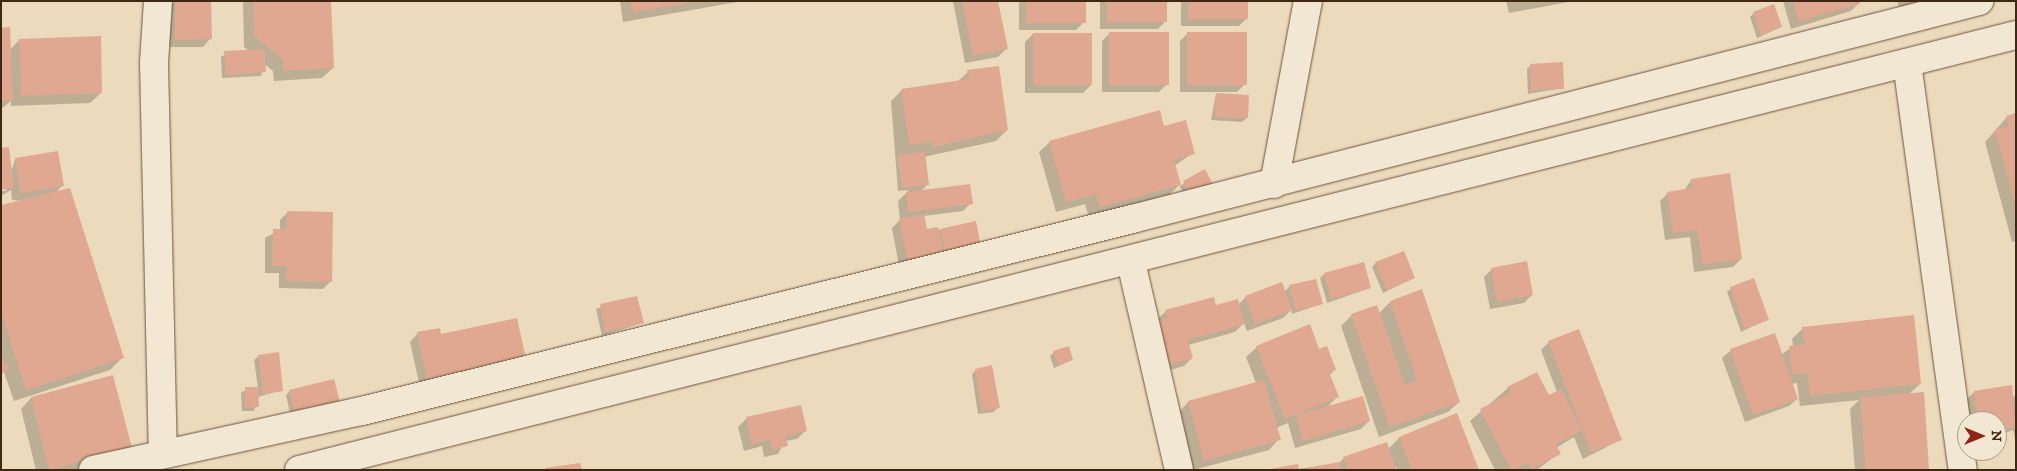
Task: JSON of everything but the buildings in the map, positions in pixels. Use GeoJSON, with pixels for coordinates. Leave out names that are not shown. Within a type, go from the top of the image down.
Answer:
{"type":"FeatureCollection","features":[{"type":"Feature","properties":{"kind":"street"},"geometry":{"type":"LineString","coordinates":[[158,1],[154,63],[163,453]]}},
{"type":"Feature","properties":{"kind":"street"},"geometry":{"type":"LineString","coordinates":[[1274,184],[1308,1]]}},
{"type":"Feature","properties":{"kind":"street"},"geometry":{"type":"LineString","coordinates":[[93,470],[163,453],[362,411],[1274,184],[1979,1]]}},
{"type":"Feature","properties":{"kind":"street"},"geometry":{"type":"LineString","coordinates":[[299,470],[371,454],[1131,262],[2016,35]]}},
{"type":"Feature","properties":{"kind":"street"},"geometry":{"type":"LineString","coordinates":[[1906,63],[1963,470]]}},
{"type":"Feature","properties":{"kind":"street"},"geometry":{"type":"LineString","coordinates":[[1131,262],[1179,470]]}},
{"type":"Feature","properties":{"kind":"street"},"geometry":{"type":"LineString","coordinates":[[362,411],[371,454]]}}]}
